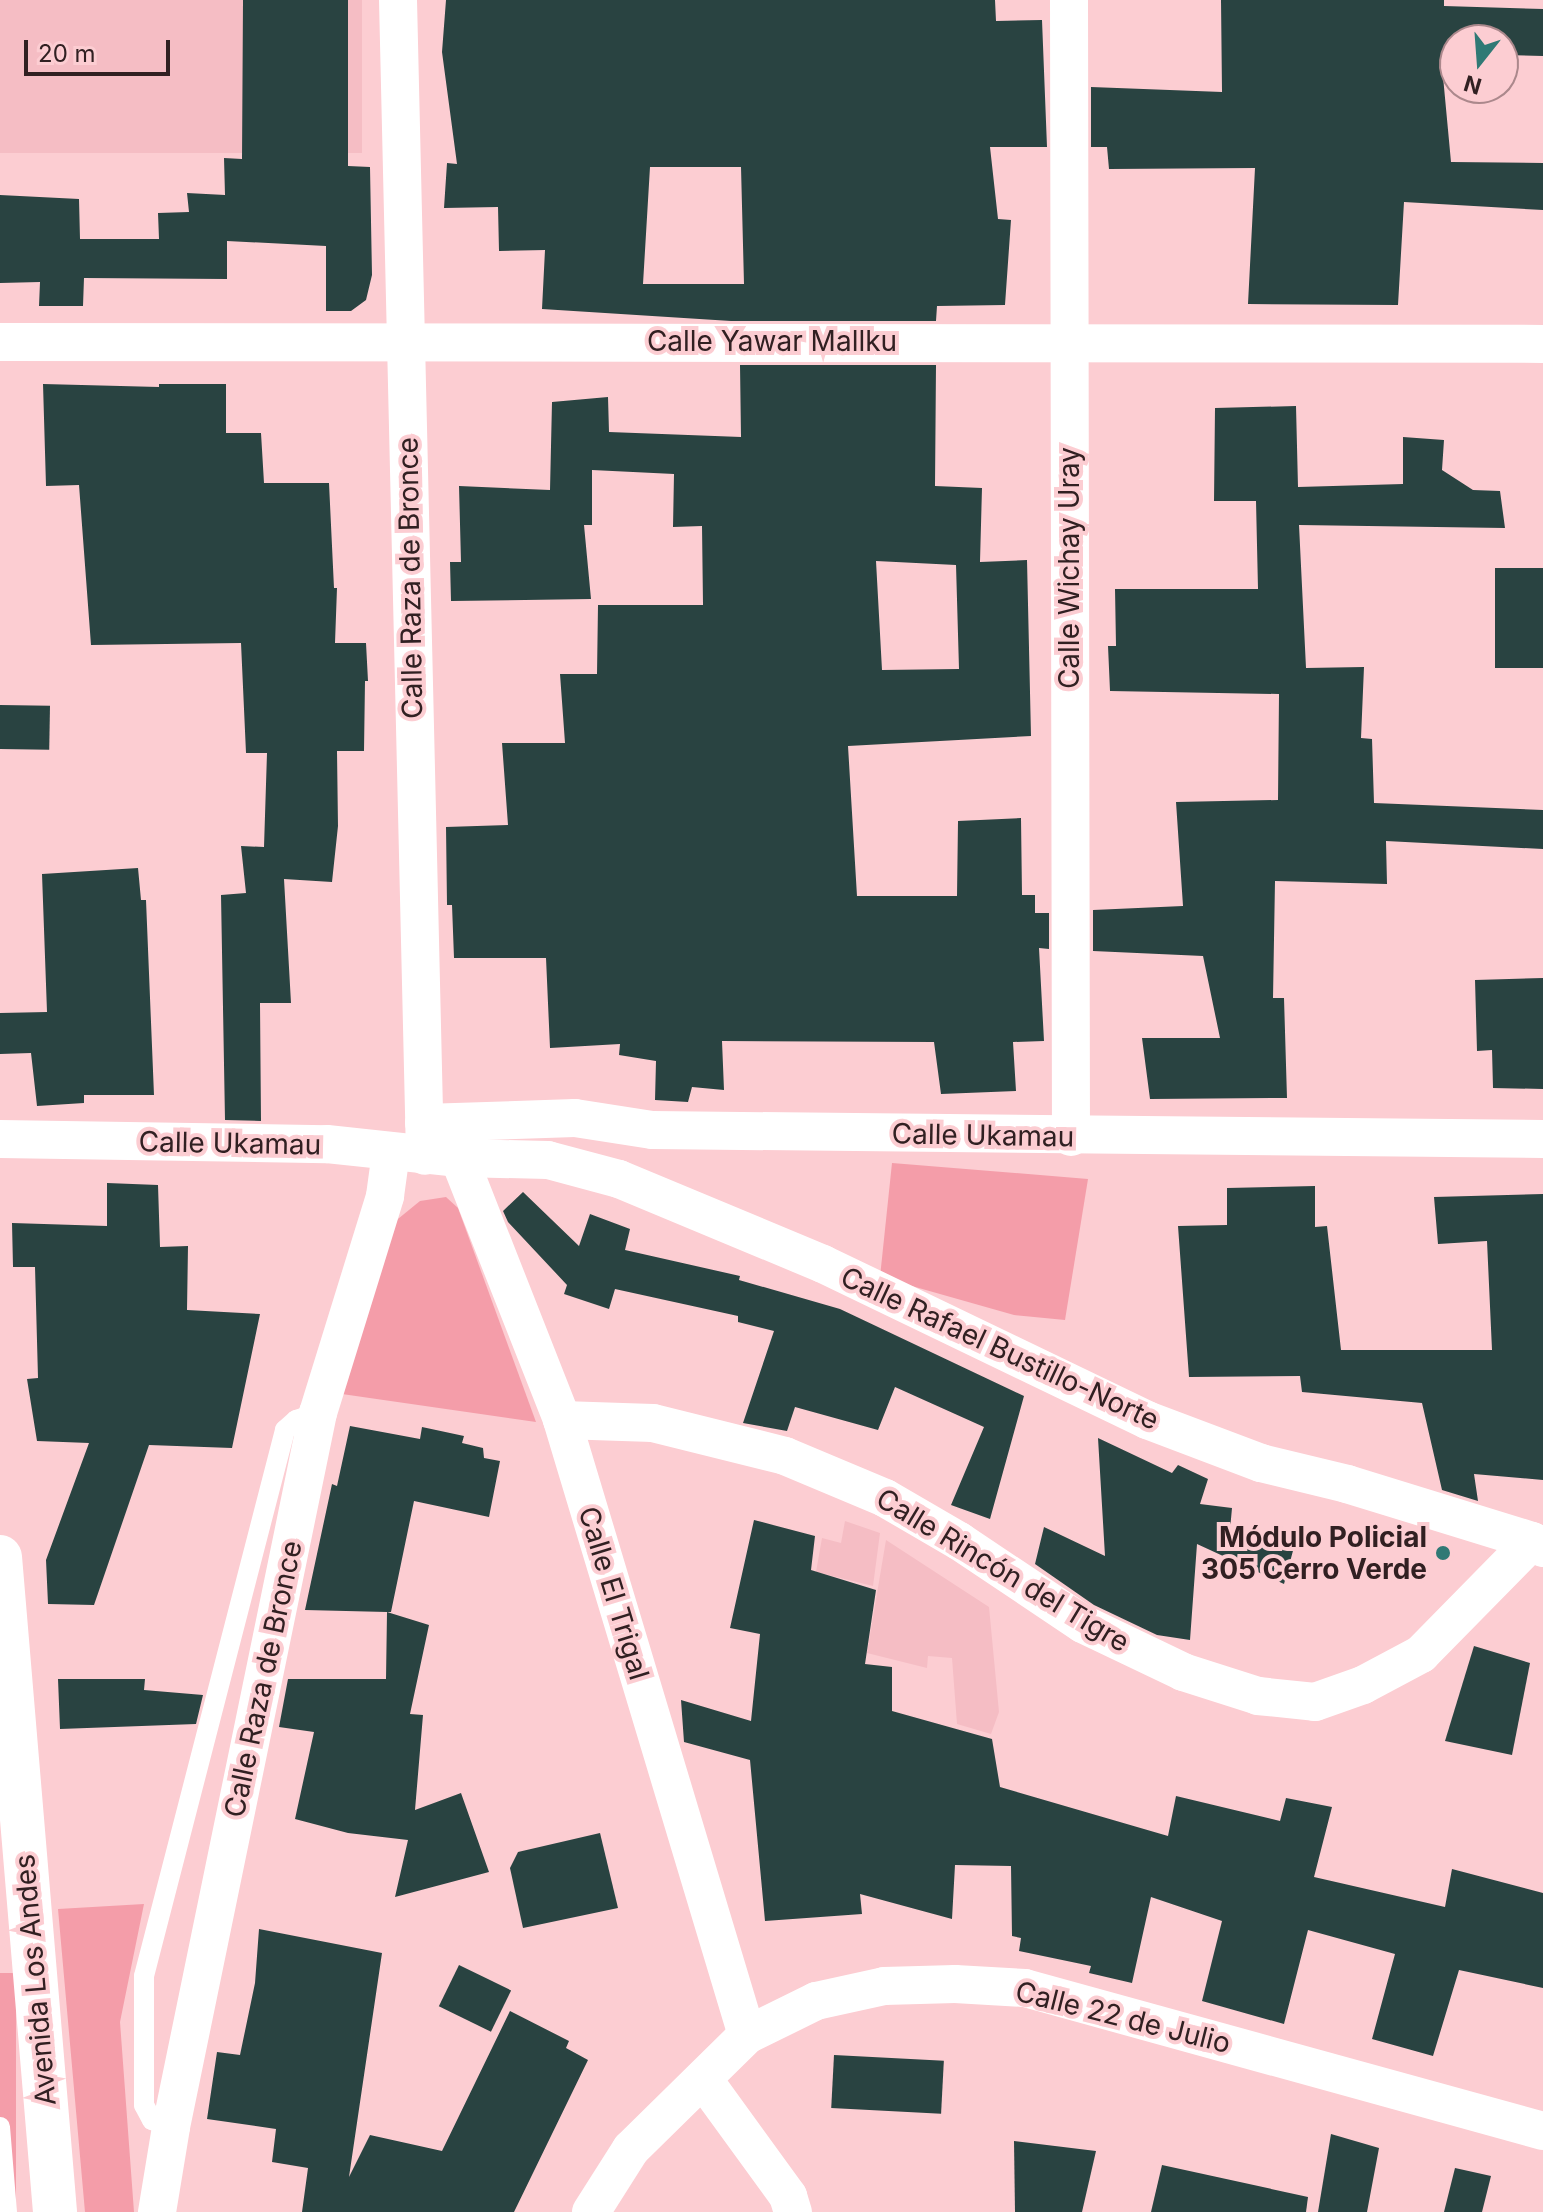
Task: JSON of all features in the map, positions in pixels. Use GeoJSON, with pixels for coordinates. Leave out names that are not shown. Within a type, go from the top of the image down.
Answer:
{"type":"FeatureCollection","features":[{"type":"Feature","properties":{"kind":"street","name":"Calle Raza de Bronce"},"geometry":{"type":"LineString","coordinates":[[157,2212],[171,2127],[318,1413],[385,1196],[424,1147],[398,0]]}},
{"type":"Feature","properties":{"kind":"street","name":"Calle Wichay Uray"},"geometry":{"type":"LineString","coordinates":[[1069,0],[1071,1137]]}},
{"type":"Feature","properties":{"kind":"street","name":"Calle Yawar Mallku"},"geometry":{"type":"LineString","coordinates":[[0,342],[1068,340],[1543,344]]}},
{"type":"Feature","properties":{"kind":"street","name":"Calle Ukamau"},"geometry":{"type":"LineString","coordinates":[[0,1139],[424,1147],[575,1118],[652,1130],[1071,1137],[1543,1139]]}},
{"type":"Feature","properties":{"kind":"street","name":"Calle El Trigal"},"geometry":{"type":"LineString","coordinates":[[424,1147],[562,1420],[747,2035]]}},
{"type":"Feature","properties":{"kind":"street","name":"Calle Rafael Bustillo-Norte"},"geometry":{"type":"LineString","coordinates":[[424,1147],[548,1160],[619,1179],[823,1264],[1147,1420],[1261,1463],[1347,1484],[1537,1544]]}},
{"type":"Feature","properties":{"kind":"street","name":"Calle Rincón del Tigre"},"geometry":{"type":"LineString","coordinates":[[562,1420],[653,1423],[785,1456],[885,1498],[959,1541],[1083,1624],[1183,1672],[1258,1696],[1315,1702],[1363,1685],[1421,1654],[1537,1544]]}},
{"type":"Feature","properties":{"kind":"street","name":"Avenida Los Andes"},"geometry":{"type":"LineString","coordinates":[[0,1557],[55,2212]]}},
{"type":"Feature","properties":{"kind":"street","name":"Calle 22 de Julio"},"geometry":{"type":"LineString","coordinates":[[591,2212],[631,2149],[747,2035],[816,2001],[884,1986],[955,1984],[1025,1988],[1541,2124]]}},
{"type":"Feature","properties":{"kind":"street"},"geometry":{"type":"LineString","coordinates":[[703,2079],[788,2196],[793,2212]]}},
{"type":"Feature","properties":{"kind":"lane"},"geometry":{"type":"LineString","coordinates":[[171,2127],[152,2120],[144,2105],[144,1976],[277,1455],[285,1430],[296,1420],[318,1413]]}},
{"type":"Feature","properties":{"kind":"lane","name":"Avenida Los Andes"},"geometry":{"type":"LineString","coordinates":[[0,2127],[7,2212]]}},
{"type":"Feature","properties":{"kind":"shaded area"},"geometry":{"type":"Polygon","coordinates":[[[0,0],[362,0],[362,153],[0,153],[0,0]]]}},
{"type":"Feature","properties":{"kind":"shaded area"},"geometry":{"type":"Polygon","coordinates":[[[892,1163],[1088,1179],[1065,1320],[1014,1315],[880,1277],[892,1163]]]}},
{"type":"Feature","properties":{"kind":"shaded area"},"geometry":{"type":"Polygon","coordinates":[[[446,1197],[458,1208],[536,1422],[335,1393],[393,1223],[420,1201],[446,1197]]]}},
{"type":"Feature","properties":{"kind":"shaded area"},"geometry":{"type":"Polygon","coordinates":[[[845,1521],[880,1533],[873,1586],[816,1572],[822,1538],[841,1543],[845,1521]]]}},
{"type":"Feature","properties":{"kind":"shaded area"},"geometry":{"type":"Polygon","coordinates":[[[886,1540],[989,1607],[999,1712],[991,1734],[957,1724],[952,1658],[928,1656],[927,1668],[867,1653],[886,1540]]]}},
{"type":"Feature","properties":{"kind":"shaded area"},"geometry":{"type":"Polygon","coordinates":[[[144,1904],[120,2022],[134,2212],[85,2212],[58,1909],[144,1904]]]}},
{"type":"Feature","properties":{"kind":"shaded area"},"geometry":{"type":"Polygon","coordinates":[[[0,1973],[16,1973],[16,2212],[0,2212],[0,1973]]]}},
{"type":"Feature","properties":{"kind":"building"},"geometry":{"type":"Polygon","coordinates":[[[243,0],[348,0],[348,166],[370,167],[372,275],[366,300],[351,311],[326,311],[326,246],[227,241],[227,279],[84,278],[83,306],[39,306],[40,282],[0,283],[0,195],[79,199],[80,239],[159,239],[158,213],[189,212],[187,193],[225,195],[224,158],[242,159],[243,0]]]}},
{"type":"Feature","properties":{"kind":"building"},"geometry":{"type":"Polygon","coordinates":[[[446,0],[995,0],[996,21],[1042,20],[1047,147],[990,147],[998,219],[1011,220],[1005,305],[937,306],[936,321],[731,321],[542,309],[545,250],[499,251],[498,207],[444,208],[447,163],[457,164],[442,52],[446,0]],[[650,167],[643,284],[744,284],[741,167],[650,167]]]}},
{"type":"Feature","properties":{"kind":"building"},"geometry":{"type":"Polygon","coordinates":[[[1221,0],[1444,0],[1444,6],[1543,9],[1543,56],[1519,55],[1519,24],[1439,24],[1439,104],[1446,104],[1451,162],[1543,163],[1543,210],[1404,202],[1398,305],[1248,304],[1255,168],[1109,169],[1107,147],[1091,147],[1091,87],[1222,92],[1221,0]]]}},
{"type":"Feature","properties":{"kind":"building"},"geometry":{"type":"Polygon","coordinates":[[[740,365],[936,365],[935,486],[982,488],[980,562],[1027,560],[1031,736],[848,746],[857,896],[957,896],[958,821],[1021,818],[1022,895],[1035,895],[1035,913],[1049,913],[1049,949],[1039,948],[1044,1041],[1013,1042],[1016,1091],[941,1094],[934,1042],[722,1041],[724,1090],[692,1087],[688,1102],[655,1100],[656,1061],[619,1055],[620,1044],[550,1048],[546,958],[454,958],[452,905],[447,905],[446,827],[508,825],[502,743],[565,743],[560,674],[597,674],[598,605],[703,605],[702,526],[673,527],[674,474],[592,470],[592,525],[584,525],[591,599],[451,601],[450,562],[461,562],[459,486],[550,490],[552,402],[608,397],[609,432],[741,437],[740,365]],[[876,561],[882,670],[959,669],[956,565],[876,561]]]}},
{"type":"Feature","properties":{"kind":"building"},"geometry":{"type":"Polygon","coordinates":[[[43,384],[159,387],[159,384],[226,384],[226,433],[261,433],[264,483],[329,483],[334,588],[337,588],[335,643],[366,643],[368,681],[365,681],[364,751],[337,751],[338,826],[332,882],[284,879],[291,1003],[260,1003],[261,1121],[225,1120],[221,895],[246,893],[241,846],[264,847],[267,753],[246,753],[241,643],[91,645],[79,485],[46,486],[43,384]]]}},
{"type":"Feature","properties":{"kind":"building"},"geometry":{"type":"Polygon","coordinates":[[[1296,406],[1298,487],[1403,484],[1403,437],[1444,440],[1442,470],[1473,490],[1500,491],[1505,528],[1299,525],[1306,668],[1364,667],[1361,738],[1372,739],[1374,803],[1543,810],[1543,849],[1386,841],[1387,884],[1275,881],[1273,998],[1284,998],[1287,1098],[1150,1099],[1142,1038],[1220,1038],[1203,956],[1093,951],[1093,910],[1183,906],[1176,802],[1278,800],[1279,694],[1110,691],[1108,646],[1116,646],[1115,589],[1258,589],[1256,501],[1214,501],[1215,408],[1296,406]]]}},
{"type":"Feature","properties":{"kind":"building"},"geometry":{"type":"Polygon","coordinates":[[[1495,568],[1543,568],[1543,668],[1495,668],[1495,568]]]}},
{"type":"Feature","properties":{"kind":"building"},"geometry":{"type":"Polygon","coordinates":[[[0,705],[50,706],[49,750],[0,749],[0,705]]]}},
{"type":"Feature","properties":{"kind":"building"},"geometry":{"type":"Polygon","coordinates":[[[138,868],[141,900],[146,900],[154,1095],[84,1095],[84,1103],[37,1106],[31,1053],[0,1054],[0,1013],[47,1012],[42,874],[138,868]]]}},
{"type":"Feature","properties":{"kind":"building"},"geometry":{"type":"Polygon","coordinates":[[[1543,978],[1543,1089],[1493,1088],[1492,1050],[1477,1051],[1475,980],[1543,978]]]}},
{"type":"Feature","properties":{"kind":"building"},"geometry":{"type":"Polygon","coordinates":[[[107,1183],[158,1185],[160,1247],[188,1246],[187,1310],[260,1314],[232,1448],[149,1445],[94,1605],[48,1604],[46,1560],[89,1443],[37,1441],[27,1379],[38,1378],[35,1267],[13,1267],[12,1223],[107,1226],[107,1183]]]}},
{"type":"Feature","properties":{"kind":"building"},"geometry":{"type":"Polygon","coordinates":[[[1315,1186],[1315,1227],[1327,1226],[1341,1350],[1492,1350],[1487,1241],[1438,1244],[1434,1197],[1543,1194],[1543,1480],[1474,1474],[1478,1501],[1442,1490],[1422,1403],[1302,1392],[1300,1376],[1189,1377],[1178,1226],[1227,1225],[1227,1188],[1315,1186]]]}},
{"type":"Feature","properties":{"kind":"building"},"geometry":{"type":"Polygon","coordinates":[[[523,1192],[579,1246],[590,1214],[630,1229],[625,1250],[740,1276],[739,1280],[840,1309],[1024,1396],[990,1519],[951,1505],[984,1427],[895,1387],[878,1430],[795,1407],[787,1431],[743,1423],[774,1331],[738,1322],[738,1316],[615,1289],[609,1309],[564,1294],[567,1285],[508,1222],[503,1211],[523,1192]]]}},
{"type":"Feature","properties":{"kind":"building"},"geometry":{"type":"Polygon","coordinates":[[[350,1426],[420,1439],[422,1427],[464,1436],[462,1443],[483,1448],[484,1458],[500,1461],[489,1517],[414,1501],[391,1612],[305,1610],[332,1484],[337,1486],[350,1426]]]}},
{"type":"Feature","properties":{"kind":"building"},"geometry":{"type":"Polygon","coordinates":[[[1098,1438],[1172,1473],[1178,1465],[1208,1479],[1200,1504],[1232,1508],[1230,1530],[1297,1536],[1284,1584],[1197,1544],[1190,1640],[1157,1635],[1094,1605],[1035,1564],[1044,1527],[1105,1556],[1098,1438]]]}},
{"type":"Feature","properties":{"kind":"building"},"geometry":{"type":"Polygon","coordinates":[[[754,1520],[815,1536],[811,1570],[876,1590],[865,1664],[892,1667],[892,1711],[992,1739],[1000,1787],[1168,1836],[1176,1796],[1280,1821],[1286,1798],[1332,1807],[1314,1877],[1445,1907],[1452,1869],[1543,1893],[1543,1988],[1459,1970],[1433,2056],[1372,2039],[1395,1954],[1308,1930],[1284,2024],[1202,2001],[1222,1921],[1151,1897],[1132,1983],[1089,1973],[1091,1966],[1019,1951],[1021,1938],[1012,1936],[1011,1866],[955,1865],[952,1919],[860,1894],[862,1914],[765,1921],[750,1760],[684,1742],[681,1700],[751,1721],[760,1634],[730,1628],[754,1520]]]}},
{"type":"Feature","properties":{"kind":"building"},"geometry":{"type":"Polygon","coordinates":[[[387,1612],[429,1625],[410,1714],[423,1715],[415,1810],[461,1793],[489,1872],[395,1897],[408,1840],[348,1833],[295,1819],[314,1732],[279,1727],[288,1679],[386,1679],[387,1612]]]}},
{"type":"Feature","properties":{"kind":"building"},"geometry":{"type":"Polygon","coordinates":[[[1474,1646],[1530,1663],[1512,1755],[1445,1741],[1474,1646]]]}},
{"type":"Feature","properties":{"kind":"building"},"geometry":{"type":"Polygon","coordinates":[[[58,1679],[145,1679],[144,1690],[203,1695],[196,1724],[60,1729],[58,1679]]]}},
{"type":"Feature","properties":{"kind":"building"},"geometry":{"type":"Polygon","coordinates":[[[600,1833],[618,1908],[523,1928],[510,1868],[518,1852],[600,1833]]]}},
{"type":"Feature","properties":{"kind":"building"},"geometry":{"type":"Polygon","coordinates":[[[259,1929],[382,1953],[349,2177],[370,2135],[442,2151],[510,2011],[569,2041],[566,2048],[588,2060],[514,2212],[302,2212],[308,2168],[272,2162],[276,2129],[207,2119],[217,2052],[240,2055],[255,1983],[259,1929]]]}},
{"type":"Feature","properties":{"kind":"building"},"geometry":{"type":"Polygon","coordinates":[[[459,1965],[511,1990],[491,2032],[439,2006],[459,1965]]]}},
{"type":"Feature","properties":{"kind":"building"},"geometry":{"type":"Polygon","coordinates":[[[834,2055],[944,2061],[941,2114],[831,2108],[834,2055]]]}},
{"type":"Feature","properties":{"kind":"building"},"geometry":{"type":"Polygon","coordinates":[[[1331,2134],[1379,2148],[1367,2212],[1318,2212],[1331,2134]]]}},
{"type":"Feature","properties":{"kind":"building"},"geometry":{"type":"Polygon","coordinates":[[[1014,2141],[1096,2151],[1082,2212],[1015,2212],[1014,2141]]]}},
{"type":"Feature","properties":{"kind":"building"},"geometry":{"type":"Polygon","coordinates":[[[1162,2165],[1308,2197],[1306,2212],[1151,2212],[1162,2165]]]}},
{"type":"Feature","properties":{"kind":"building"},"geometry":{"type":"Polygon","coordinates":[[[1455,2168],[1491,2176],[1482,2212],[1444,2212],[1455,2168]]]}},
{"type":"Feature","properties":{"kind":"place","name":"Módulo Policial 305 Cerro Verde"},"geometry":{"type":"Point","coordinates":[1443,1553]}}]}
